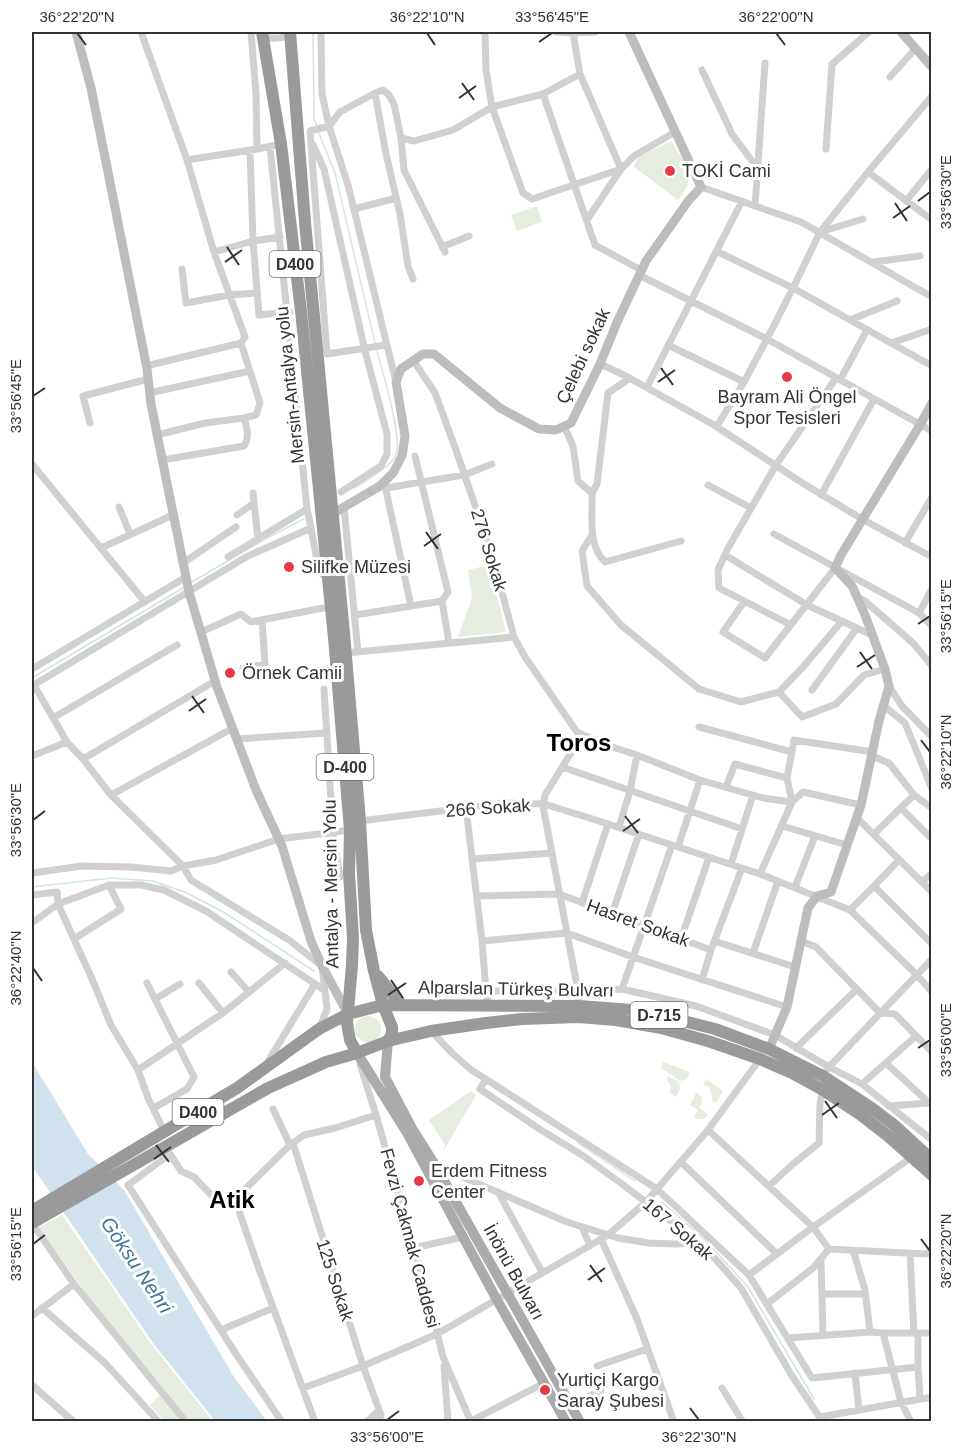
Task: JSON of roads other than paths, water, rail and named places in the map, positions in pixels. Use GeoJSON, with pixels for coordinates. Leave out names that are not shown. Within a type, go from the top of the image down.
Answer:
{"type":"FeatureCollection","features":[{"type":"Feature","properties":{"kind":"highway","name":"Mersin-Antalya yolu"},"geometry":{"type":"LineString","coordinates":[[259,33],[331,494]]}},
{"type":"Feature","properties":{"kind":"highway","name":"Mersin-Antalya yolu"},"geometry":{"type":"LineString","coordinates":[[292,33],[305,222],[331,494],[322,521]]}},
{"type":"Feature","properties":{"kind":"highway","name":"Antalya - Mersin Yolu"},"geometry":{"type":"LineString","coordinates":[[322,521],[350,830],[349,873],[353,938],[348,1014]]}},
{"type":"Feature","properties":{"kind":"highway","name":"Antalya - Mersin Yolu"},"geometry":{"type":"LineString","coordinates":[[322,521],[352,652],[366,930],[383,1005]]}},
{"type":"Feature","properties":{"kind":"highway"},"geometry":{"type":"LineString","coordinates":[[374,971],[402,1005]]}},
{"type":"Feature","properties":{"kind":"highway"},"geometry":{"type":"LineString","coordinates":[[124,1164],[268,1088],[326,1062],[388,1041],[392,1034],[392,1027],[383,1005]]}},
{"type":"Feature","properties":{"kind":"highway","name":"Alparslan Türkeş Bulvarı"},"geometry":{"type":"LineString","coordinates":[[348,1014],[383,1005],[579,1005],[632,1010],[663,1016],[715,1029],[826,1072],[894,1125],[932,1160]]}},
{"type":"Feature","properties":{"kind":"highway"},"geometry":{"type":"LineString","coordinates":[[268,1065],[319,1029],[348,1014]]}},
{"type":"Feature","properties":{"kind":"highway"},"geometry":{"type":"LineString","coordinates":[[348,1014],[350,1040],[357,1053]]}},
{"type":"Feature","properties":{"kind":"highway","name":"Alparslan Türkeş Bulvarı"},"geometry":{"type":"LineString","coordinates":[[388,1041],[431,1031],[522,1019],[578,1017],[661,1028],[708,1041],[792,1073],[861,1114],[932,1175]]}},
{"type":"Feature","properties":{"kind":"highway","name":"D400"},"geometry":{"type":"LineString","coordinates":[[34,1216],[124,1164],[268,1065]]}},
{"type":"Feature","properties":{"kind":"main road","name":"İnönü Bulvarı"},"geometry":{"type":"LineString","coordinates":[[388,1041],[385,1077],[580,1422]]}},
{"type":"Feature","properties":{"kind":"main road","name":"İnönü Bulvarı"},"geometry":{"type":"LineString","coordinates":[[357,1053],[405,1131],[496,1300],[566,1422]]}},
{"type":"Feature","properties":{"kind":"street"},"geometry":{"type":"LineString","coordinates":[[76,32],[98,122],[189,591],[215,681],[256,790],[279,839],[311,941],[348,1014]]}},
{"type":"Feature","properties":{"kind":"street"},"geometry":{"type":"LineString","coordinates":[[141,32],[187,160],[214,252],[245,337],[241,343],[146,366]]}},
{"type":"Feature","properties":{"kind":"street"},"geometry":{"type":"LineString","coordinates":[[321,32],[322,94],[329,126],[348,185],[396,382],[405,436],[402,456],[385,485],[411,606]]}},
{"type":"Feature","properties":{"kind":"street"},"geometry":{"type":"LineString","coordinates":[[485,32],[486,70],[492,107],[522,193],[532,199],[621,169]]}},
{"type":"Feature","properties":{"kind":"street"},"geometry":{"type":"LineString","coordinates":[[556,32],[595,32]]}},
{"type":"Feature","properties":{"kind":"street"},"geometry":{"type":"LineString","coordinates":[[629,32],[701,187],[801,222],[932,297]]}},
{"type":"Feature","properties":{"kind":"street"},"geometry":{"type":"LineString","coordinates":[[826,149],[832,64],[869,32]]}},
{"type":"Feature","properties":{"kind":"street"},"geometry":{"type":"LineString","coordinates":[[901,32],[932,66]]}},
{"type":"Feature","properties":{"kind":"street"},"geometry":{"type":"LineString","coordinates":[[292,33],[273,39],[259,33],[253,241],[259,315],[301,311]]}},
{"type":"Feature","properties":{"kind":"street"},"geometry":{"type":"LineString","coordinates":[[573,33],[580,74],[621,169]]}},
{"type":"Feature","properties":{"kind":"street"},"geometry":{"type":"LineString","coordinates":[[890,77],[916,48]]}},
{"type":"Feature","properties":{"kind":"street"},"geometry":{"type":"LineString","coordinates":[[755,206],[765,63]]}},
{"type":"Feature","properties":{"kind":"street"},"geometry":{"type":"LineString","coordinates":[[702,70],[732,134],[758,169]]}},
{"type":"Feature","properties":{"kind":"street"},"geometry":{"type":"LineString","coordinates":[[401,138],[414,141],[453,130],[492,107],[543,94],[580,74]]}},
{"type":"Feature","properties":{"kind":"street"},"geometry":{"type":"LineString","coordinates":[[386,345],[327,354],[310,131],[329,126],[340,112],[383,90],[394,104],[401,138],[404,170],[444,249],[469,236]]}},
{"type":"Feature","properties":{"kind":"street"},"geometry":{"type":"LineString","coordinates":[[375,93],[400,214],[408,266],[413,279]]}},
{"type":"Feature","properties":{"kind":"street"},"geometry":{"type":"LineString","coordinates":[[543,94],[596,245],[690,301],[767,339],[932,431]]}},
{"type":"Feature","properties":{"kind":"street"},"geometry":{"type":"LineString","coordinates":[[717,426],[767,339],[820,232],[932,96]]}},
{"type":"Feature","properties":{"kind":"street"},"geometry":{"type":"LineString","coordinates":[[587,220],[621,169],[634,156],[675,132]]}},
{"type":"Feature","properties":{"kind":"street"},"geometry":{"type":"LineString","coordinates":[[310,140],[324,169],[387,434],[387,454],[381,466],[370,475],[331,494]]}},
{"type":"Feature","properties":{"kind":"street"},"geometry":{"type":"LineString","coordinates":[[187,160],[276,145],[280,237],[307,509],[322,521]]}},
{"type":"Feature","properties":{"kind":"street"},"geometry":{"type":"LineString","coordinates":[[906,201],[932,169]]}},
{"type":"Feature","properties":{"kind":"street"},"geometry":{"type":"LineString","coordinates":[[868,172],[932,220]]}},
{"type":"Feature","properties":{"kind":"street","name":"Çelebi sokak"},"geometry":{"type":"LineString","coordinates":[[413,360],[423,354],[434,354],[500,408],[538,429],[556,430],[571,423],[646,261],[682,209],[701,187]]}},
{"type":"Feature","properties":{"kind":"street"},"geometry":{"type":"LineString","coordinates":[[354,209],[396,198]]}},
{"type":"Feature","properties":{"kind":"street"},"geometry":{"type":"LineString","coordinates":[[647,387],[742,201]]}},
{"type":"Feature","properties":{"kind":"street"},"geometry":{"type":"LineString","coordinates":[[820,232],[863,219]]}},
{"type":"Feature","properties":{"kind":"street"},"geometry":{"type":"LineString","coordinates":[[214,252],[253,241],[280,237]]}},
{"type":"Feature","properties":{"kind":"street"},"geometry":{"type":"LineString","coordinates":[[716,251],[794,288],[932,366]]}},
{"type":"Feature","properties":{"kind":"street"},"geometry":{"type":"LineString","coordinates":[[873,262],[920,256]]}},
{"type":"Feature","properties":{"kind":"street"},"geometry":{"type":"LineString","coordinates":[[182,269],[186,303],[229,295],[257,293]]}},
{"type":"Feature","properties":{"kind":"street"},"geometry":{"type":"LineString","coordinates":[[850,320],[897,301]]}},
{"type":"Feature","properties":{"kind":"street"},"geometry":{"type":"LineString","coordinates":[[891,343],[932,329]]}},
{"type":"Feature","properties":{"kind":"street"},"geometry":{"type":"LineString","coordinates":[[791,625],[719,588],[718,570],[776,465],[838,379],[867,330]]}},
{"type":"Feature","properties":{"kind":"street"},"geometry":{"type":"LineString","coordinates":[[157,435],[205,423],[256,415],[260,403],[241,343]]}},
{"type":"Feature","properties":{"kind":"street"},"geometry":{"type":"LineString","coordinates":[[668,345],[744,382]]}},
{"type":"Feature","properties":{"kind":"street"},"geometry":{"type":"LineString","coordinates":[[396,382],[401,369],[413,360]]}},
{"type":"Feature","properties":{"kind":"street","name":"276 Sokak"},"geometry":{"type":"LineString","coordinates":[[413,360],[435,393],[491,552],[514,637],[525,657],[580,734]]}},
{"type":"Feature","properties":{"kind":"street"},"geometry":{"type":"LineString","coordinates":[[600,364],[717,426],[822,495],[932,557]]}},
{"type":"Feature","properties":{"kind":"street"},"geometry":{"type":"LineString","coordinates":[[150,393],[250,371]]}},
{"type":"Feature","properties":{"kind":"street"},"geometry":{"type":"LineString","coordinates":[[630,378],[608,393],[597,484],[592,493],[592,535],[595,548],[605,562],[681,541]]}},
{"type":"Feature","properties":{"kind":"street"},"geometry":{"type":"LineString","coordinates":[[90,423],[83,396],[148,379]]}},
{"type":"Feature","properties":{"kind":"street"},"geometry":{"type":"LineString","coordinates":[[822,495],[874,399]]}},
{"type":"Feature","properties":{"kind":"street"},"geometry":{"type":"LineString","coordinates":[[744,602],[723,632],[765,658],[835,568],[932,403]]}},
{"type":"Feature","properties":{"kind":"street"},"geometry":{"type":"LineString","coordinates":[[162,460],[244,446],[248,441],[248,434],[244,418]]}},
{"type":"Feature","properties":{"kind":"street"},"geometry":{"type":"LineString","coordinates":[[564,426],[573,446],[578,481],[592,493]]}},
{"type":"Feature","properties":{"kind":"street"},"geometry":{"type":"LineString","coordinates":[[415,456],[448,592],[442,602],[449,643]]}},
{"type":"Feature","properties":{"kind":"street"},"geometry":{"type":"LineString","coordinates":[[32,464],[145,602]]}},
{"type":"Feature","properties":{"kind":"street"},"geometry":{"type":"LineString","coordinates":[[319,1029],[327,1009],[322,966],[289,940],[191,880],[183,866],[111,795],[67,742],[32,685],[246,557],[322,521],[380,486],[464,475],[492,464]]}},
{"type":"Feature","properties":{"kind":"street"},"geometry":{"type":"LineString","coordinates":[[708,485],[751,508]]}},
{"type":"Feature","properties":{"kind":"street"},"geometry":{"type":"LineString","coordinates":[[253,493],[258,539]]}},
{"type":"Feature","properties":{"kind":"street"},"geometry":{"type":"LineString","coordinates":[[905,543],[932,496]]}},
{"type":"Feature","properties":{"kind":"street"},"geometry":{"type":"LineString","coordinates":[[237,515],[254,503]]}},
{"type":"Feature","properties":{"kind":"street"},"geometry":{"type":"LineString","coordinates":[[119,507],[130,534]]}},
{"type":"Feature","properties":{"kind":"street"},"geometry":{"type":"LineString","coordinates":[[344,507],[355,615],[352,652],[514,637]]}},
{"type":"Feature","properties":{"kind":"street"},"geometry":{"type":"LineString","coordinates":[[228,557],[307,509]]}},
{"type":"Feature","properties":{"kind":"street"},"geometry":{"type":"LineString","coordinates":[[101,548],[173,515]]}},
{"type":"Feature","properties":{"kind":"street"},"geometry":{"type":"LineString","coordinates":[[183,563],[236,527]]}},
{"type":"Feature","properties":{"kind":"street"},"geometry":{"type":"LineString","coordinates":[[774,534],[919,613],[932,626]]}},
{"type":"Feature","properties":{"kind":"street"},"geometry":{"type":"LineString","coordinates":[[592,535],[582,551],[587,586],[621,626],[699,689],[741,702],[779,692],[842,621]]}},
{"type":"Feature","properties":{"kind":"street"},"geometry":{"type":"LineString","coordinates":[[725,555],[807,605],[872,635]]}},
{"type":"Feature","properties":{"kind":"street"},"geometry":{"type":"LineString","coordinates":[[835,568],[852,586],[885,669],[889,686],[902,706],[932,737]]}},
{"type":"Feature","properties":{"kind":"street"},"geometry":{"type":"LineString","coordinates":[[32,669],[186,577]]}},
{"type":"Feature","properties":{"kind":"street"},"geometry":{"type":"LineString","coordinates":[[919,613],[932,589]]}},
{"type":"Feature","properties":{"kind":"street"},"geometry":{"type":"LineString","coordinates":[[857,597],[913,643],[932,666]]}},
{"type":"Feature","properties":{"kind":"street"},"geometry":{"type":"LineString","coordinates":[[355,615],[442,602]]}},
{"type":"Feature","properties":{"kind":"street"},"geometry":{"type":"LineString","coordinates":[[201,632],[241,614],[251,622],[323,608]]}},
{"type":"Feature","properties":{"kind":"street"},"geometry":{"type":"LineString","coordinates":[[243,668],[265,664],[262,620]]}},
{"type":"Feature","properties":{"kind":"street"},"geometry":{"type":"LineString","coordinates":[[812,690],[857,628]]}},
{"type":"Feature","properties":{"kind":"street"},"geometry":{"type":"LineString","coordinates":[[53,718],[177,645]]}},
{"type":"Feature","properties":{"kind":"street"},"geometry":{"type":"LineString","coordinates":[[779,692],[802,717],[836,704],[864,675],[885,669]]}},
{"type":"Feature","properties":{"kind":"street"},"geometry":{"type":"LineString","coordinates":[[83,759],[215,681]]}},
{"type":"Feature","properties":{"kind":"street"},"geometry":{"type":"LineString","coordinates":[[769,1048],[787,1007],[808,908],[818,896],[831,892],[857,818],[889,686]]}},
{"type":"Feature","properties":{"kind":"street"},"geometry":{"type":"LineString","coordinates":[[324,689],[333,833],[340,877]]}},
{"type":"Feature","properties":{"kind":"street"},"geometry":{"type":"LineString","coordinates":[[884,706],[904,723],[932,789]]}},
{"type":"Feature","properties":{"kind":"street"},"geometry":{"type":"LineString","coordinates":[[111,795],[233,728]]}},
{"type":"Feature","properties":{"kind":"street"},"geometry":{"type":"LineString","coordinates":[[699,728],[792,752]]}},
{"type":"Feature","properties":{"kind":"street"},"geometry":{"type":"LineString","coordinates":[[237,739],[327,733]]}},
{"type":"Feature","properties":{"kind":"street"},"geometry":{"type":"LineString","coordinates":[[579,1005],[543,804],[545,795],[580,734],[700,780],[763,798],[792,802]]}},
{"type":"Feature","properties":{"kind":"street"},"geometry":{"type":"LineString","coordinates":[[792,802],[788,778],[794,740],[872,754],[889,763],[914,795],[932,808]]}},
{"type":"Feature","properties":{"kind":"street"},"geometry":{"type":"LineString","coordinates":[[32,756],[67,742]]}},
{"type":"Feature","properties":{"kind":"street"},"geometry":{"type":"LineString","coordinates":[[619,827],[630,791],[637,755]]}},
{"type":"Feature","properties":{"kind":"street"},"geometry":{"type":"LineString","coordinates":[[726,787],[735,764],[788,778]]}},
{"type":"Feature","properties":{"kind":"street"},"geometry":{"type":"LineString","coordinates":[[562,767],[742,830]]}},
{"type":"Feature","properties":{"kind":"street"},"geometry":{"type":"LineString","coordinates":[[622,989],[644,925],[691,812],[700,780]]}},
{"type":"Feature","properties":{"kind":"street"},"geometry":{"type":"LineString","coordinates":[[760,874],[792,802],[802,792],[861,805]]}},
{"type":"Feature","properties":{"kind":"street"},"geometry":{"type":"LineString","coordinates":[[731,864],[753,795]]}},
{"type":"Feature","properties":{"kind":"street"},"geometry":{"type":"LineString","coordinates":[[874,834],[914,795]]}},
{"type":"Feature","properties":{"kind":"street","name":"266 Sokak"},"geometry":{"type":"LineString","coordinates":[[360,821],[505,803],[543,804],[760,874],[850,910]]}},
{"type":"Feature","properties":{"kind":"street"},"geometry":{"type":"LineString","coordinates":[[466,808],[488,1005]]}},
{"type":"Feature","properties":{"kind":"street"},"geometry":{"type":"LineString","coordinates":[[902,808],[932,839]]}},
{"type":"Feature","properties":{"kind":"street"},"geometry":{"type":"LineString","coordinates":[[857,818],[932,892]]}},
{"type":"Feature","properties":{"kind":"street"},"geometry":{"type":"LineString","coordinates":[[582,903],[608,824]]}},
{"type":"Feature","properties":{"kind":"street"},"geometry":{"type":"LineString","coordinates":[[782,826],[847,845]]}},
{"type":"Feature","properties":{"kind":"street"},"geometry":{"type":"LineString","coordinates":[[32,873],[82,866],[171,871],[183,866],[216,860],[279,839],[350,830]]}},
{"type":"Feature","properties":{"kind":"street"},"geometry":{"type":"LineString","coordinates":[[612,914],[639,834]]}},
{"type":"Feature","properties":{"kind":"street"},"geometry":{"type":"LineString","coordinates":[[795,887],[815,836]]}},
{"type":"Feature","properties":{"kind":"street"},"geometry":{"type":"LineString","coordinates":[[472,859],[552,852]]}},
{"type":"Feature","properties":{"kind":"street"},"geometry":{"type":"LineString","coordinates":[[681,939],[709,857]]}},
{"type":"Feature","properties":{"kind":"street"},"geometry":{"type":"LineString","coordinates":[[900,860],[850,910],[932,992]]}},
{"type":"Feature","properties":{"kind":"street","name":"Hasret Sokak"},"geometry":{"type":"LineString","coordinates":[[477,896],[559,894],[711,950],[742,868]]}},
{"type":"Feature","properties":{"kind":"street"},"geometry":{"type":"LineString","coordinates":[[922,882],[932,873]]}},
{"type":"Feature","properties":{"kind":"street"},"geometry":{"type":"LineString","coordinates":[[753,953],[778,881]]}},
{"type":"Feature","properties":{"kind":"street"},"geometry":{"type":"LineString","coordinates":[[32,923],[58,904],[109,885],[141,885],[164,890],[206,911],[324,990]]}},
{"type":"Feature","properties":{"kind":"street"},"geometry":{"type":"LineString","coordinates":[[74,939],[122,909],[109,885]]}},
{"type":"Feature","properties":{"kind":"street"},"geometry":{"type":"LineString","coordinates":[[874,886],[932,944]]}},
{"type":"Feature","properties":{"kind":"street"},"geometry":{"type":"LineString","coordinates":[[32,895],[57,892],[58,904],[111,1025],[138,1070],[163,1129]]}},
{"type":"Feature","properties":{"kind":"street"},"geometry":{"type":"LineString","coordinates":[[482,941],[567,933],[787,1007]]}},
{"type":"Feature","properties":{"kind":"street"},"geometry":{"type":"LineString","coordinates":[[714,941],[795,967]]}},
{"type":"Feature","properties":{"kind":"street"},"geometry":{"type":"LineString","coordinates":[[801,941],[816,947],[880,1013],[895,1014],[932,1052]]}},
{"type":"Feature","properties":{"kind":"street"},"geometry":{"type":"LineString","coordinates":[[702,980],[711,950]]}},
{"type":"Feature","properties":{"kind":"street"},"geometry":{"type":"LineString","coordinates":[[826,1072],[932,959]]}},
{"type":"Feature","properties":{"kind":"street"},"geometry":{"type":"LineString","coordinates":[[138,1070],[223,1013],[285,963]]}},
{"type":"Feature","properties":{"kind":"street"},"geometry":{"type":"LineString","coordinates":[[231,972],[249,992]]}},
{"type":"Feature","properties":{"kind":"street"},"geometry":{"type":"LineString","coordinates":[[147,983],[194,1077],[187,1089],[154,1108]]}},
{"type":"Feature","properties":{"kind":"street"},"geometry":{"type":"LineString","coordinates":[[200,983],[223,1013]]}},
{"type":"Feature","properties":{"kind":"street"},"geometry":{"type":"LineString","coordinates":[[155,999],[180,984]]}},
{"type":"Feature","properties":{"kind":"street"},"geometry":{"type":"LineString","coordinates":[[268,1065],[315,984]]}},
{"type":"Feature","properties":{"kind":"street"},"geometry":{"type":"LineString","coordinates":[[486,991],[622,989],[696,1006],[775,1035],[796,1047],[826,1072],[862,1084],[932,1140]]}},
{"type":"Feature","properties":{"kind":"street"},"geometry":{"type":"LineString","coordinates":[[796,1047],[857,989]]}},
{"type":"Feature","properties":{"kind":"street"},"geometry":{"type":"LineString","coordinates":[[431,1031],[470,1069],[657,1189],[749,1275],[812,1378],[918,1367]]}},
{"type":"Feature","properties":{"kind":"street"},"geometry":{"type":"LineString","coordinates":[[862,1084],[916,1036]]}},
{"type":"Feature","properties":{"kind":"street","name":"Fevzi Çakmak Caddesi"},"geometry":{"type":"LineString","coordinates":[[357,1053],[429,1300],[443,1357],[471,1421]]}},
{"type":"Feature","properties":{"kind":"street"},"geometry":{"type":"LineString","coordinates":[[303,1388],[363,1366],[437,1334],[605,1237],[645,1202],[681,1162],[708,1130],[760,1059]]}},
{"type":"Feature","properties":{"kind":"street"},"geometry":{"type":"LineString","coordinates":[[886,1063],[930,1103]]}},
{"type":"Feature","properties":{"kind":"street","name":"167 Sokak"},"geometry":{"type":"LineString","coordinates":[[486,1079],[480,1089],[582,1155],[710,1253],[741,1288],[792,1376],[822,1419]]}},
{"type":"Feature","properties":{"kind":"street"},"geometry":{"type":"LineString","coordinates":[[769,1186],[819,1143],[820,1103],[823,1090]]}},
{"type":"Feature","properties":{"kind":"street"},"geometry":{"type":"LineString","coordinates":[[889,1106],[930,1103]]}},
{"type":"Feature","properties":{"kind":"street","name":"125 Sokak"},"geometry":{"type":"LineString","coordinates":[[273,1109],[291,1144],[380,1416]]}},
{"type":"Feature","properties":{"kind":"street"},"geometry":{"type":"LineString","coordinates":[[282,1422],[128,1185],[170,1154],[181,1171],[194,1177],[214,1198],[237,1197],[291,1144],[304,1135],[376,1115]]}},
{"type":"Feature","properties":{"kind":"street"},"geometry":{"type":"LineString","coordinates":[[708,1130],[813,1227],[829,1249]]}},
{"type":"Feature","properties":{"kind":"street"},"geometry":{"type":"LineString","coordinates":[[749,1275],[912,1157]]}},
{"type":"Feature","properties":{"kind":"street"},"geometry":{"type":"LineString","coordinates":[[681,1162],[777,1254]]}},
{"type":"Feature","properties":{"kind":"street"},"geometry":{"type":"LineString","coordinates":[[435,1166],[605,1237],[648,1243],[696,1243]]}},
{"type":"Feature","properties":{"kind":"street"},"geometry":{"type":"LineString","coordinates":[[498,1192],[543,1272]]}},
{"type":"Feature","properties":{"kind":"street"},"geometry":{"type":"LineString","coordinates":[[237,1197],[240,1214],[315,1422]]}},
{"type":"Feature","properties":{"kind":"street"},"geometry":{"type":"LineString","coordinates":[[34,1216],[75,1284],[186,1422]]}},
{"type":"Feature","properties":{"kind":"street"},"geometry":{"type":"LineString","coordinates":[[582,1227],[590,1246]]}},
{"type":"Feature","properties":{"kind":"street"},"geometry":{"type":"LineString","coordinates":[[413,1248],[463,1237]]}},
{"type":"Feature","properties":{"kind":"street"},"geometry":{"type":"LineString","coordinates":[[605,1237],[674,1422]]}},
{"type":"Feature","properties":{"kind":"street"},"geometry":{"type":"LineString","coordinates":[[829,1249],[910,1254],[926,1254],[932,1251]]}},
{"type":"Feature","properties":{"kind":"street"},"geometry":{"type":"LineString","coordinates":[[767,1304],[813,1268],[829,1249]]}},
{"type":"Feature","properties":{"kind":"street"},"geometry":{"type":"LineString","coordinates":[[853,1250],[865,1294],[870,1332]]}},
{"type":"Feature","properties":{"kind":"street"},"geometry":{"type":"LineString","coordinates":[[910,1254],[921,1398]]}},
{"type":"Feature","properties":{"kind":"street"},"geometry":{"type":"LineString","coordinates":[[820,1259],[823,1335]]}},
{"type":"Feature","properties":{"kind":"street"},"geometry":{"type":"LineString","coordinates":[[32,1316],[75,1284]]}},
{"type":"Feature","properties":{"kind":"street"},"geometry":{"type":"LineString","coordinates":[[822,1294],[865,1294]]}},
{"type":"Feature","properties":{"kind":"street"},"geometry":{"type":"LineString","coordinates":[[42,1308],[105,1363],[159,1422]]}},
{"type":"Feature","properties":{"kind":"street"},"geometry":{"type":"LineString","coordinates":[[221,1330],[273,1308]]}},
{"type":"Feature","properties":{"kind":"street"},"geometry":{"type":"LineString","coordinates":[[788,1338],[870,1332],[932,1333]]}},
{"type":"Feature","properties":{"kind":"street"},"geometry":{"type":"LineString","coordinates":[[883,1333],[901,1402],[911,1422]]}},
{"type":"Feature","properties":{"kind":"street"},"geometry":{"type":"LineString","coordinates":[[597,1366],[647,1349]]}},
{"type":"Feature","properties":{"kind":"street"},"geometry":{"type":"LineString","coordinates":[[443,1357],[448,1422]]}},
{"type":"Feature","properties":{"kind":"street"},"geometry":{"type":"LineString","coordinates":[[855,1373],[859,1410]]}},
{"type":"Feature","properties":{"kind":"street"},"geometry":{"type":"LineString","coordinates":[[471,1421],[544,1383]]}},
{"type":"Feature","properties":{"kind":"street"},"geometry":{"type":"LineString","coordinates":[[32,1385],[74,1422]]}},
{"type":"Feature","properties":{"kind":"street"},"geometry":{"type":"LineString","coordinates":[[722,1388],[743,1422]]}},
{"type":"Feature","properties":{"kind":"street"},"geometry":{"type":"LineString","coordinates":[[570,1406],[601,1390]]}},
{"type":"Feature","properties":{"kind":"street"},"geometry":{"type":"LineString","coordinates":[[822,1419],[932,1396]]}},
{"type":"Feature","properties":{"kind":"street"},"geometry":{"type":"LineString","coordinates":[[448,1411],[454,1405],[465,1408]]}},
{"type":"Feature","properties":{"kind":"street"},"geometry":{"type":"LineString","coordinates":[[368,1421],[380,1416]]}},
{"type":"Feature","properties":{"kind":"water","name":"Göksu Nehri"},"geometry":{"type":"Polygon","coordinates":[[[32,1062],[88,1154],[124,1190],[234,1377],[267,1421],[215,1421],[153,1343],[32,1166],[32,1062]]]}},
{"type":"Feature","properties":{"kind":"waterway"},"geometry":{"type":"LineString","coordinates":[[313,32],[314,119],[317,126]]}},
{"type":"Feature","properties":{"kind":"waterway"},"geometry":{"type":"LineString","coordinates":[[318,131],[335,173],[375,343]]}},
{"type":"Feature","properties":{"kind":"waterway"},"geometry":{"type":"LineString","coordinates":[[354,488],[388,465],[395,457],[397,448],[395,421],[377,351]]}},
{"type":"Feature","properties":{"kind":"waterway"},"geometry":{"type":"LineString","coordinates":[[192,582],[304,519]]}},
{"type":"Feature","properties":{"kind":"waterway"},"geometry":{"type":"LineString","coordinates":[[32,678],[183,588]]}},
{"type":"Feature","properties":{"kind":"waterway"},"geometry":{"type":"LineString","coordinates":[[32,887],[111,878],[153,881],[187,893],[225,913],[314,971]]}},
{"type":"Feature","properties":{"kind":"waterway"},"geometry":{"type":"LineString","coordinates":[[578,1143],[635,1181]]}},
{"type":"Feature","properties":{"kind":"waterway"},"geometry":{"type":"LineString","coordinates":[[662,1202],[705,1240],[748,1287],[814,1399]]}},
{"type":"Feature","properties":{"kind":"place","name":"TOKİ Cami"},"geometry":{"type":"Point","coordinates":[670,171]}},
{"type":"Feature","properties":{"kind":"place","name":"Bayram Ali Öngel Spor Tesisleri"},"geometry":{"type":"Point","coordinates":[787,377]}},
{"type":"Feature","properties":{"kind":"place","name":"Silifke Müzesi"},"geometry":{"type":"Point","coordinates":[289,567]}},
{"type":"Feature","properties":{"kind":"place","name":"Örnek Camii"},"geometry":{"type":"Point","coordinates":[230,673]}},
{"type":"Feature","properties":{"kind":"place","name":"Erdem Fitness Center"},"geometry":{"type":"Point","coordinates":[419,1181]}},
{"type":"Feature","properties":{"kind":"place","name":"Yurtiçi Kargo Saray Şubesi"},"geometry":{"type":"Point","coordinates":[545,1390]}},
{"type":"Feature","properties":{"kind":"district","name":"Toros"},"geometry":{"type":"Point","coordinates":[579,743]}},
{"type":"Feature","properties":{"kind":"district","name":"Atik"},"geometry":{"type":"Point","coordinates":[232,1200]}}]}
